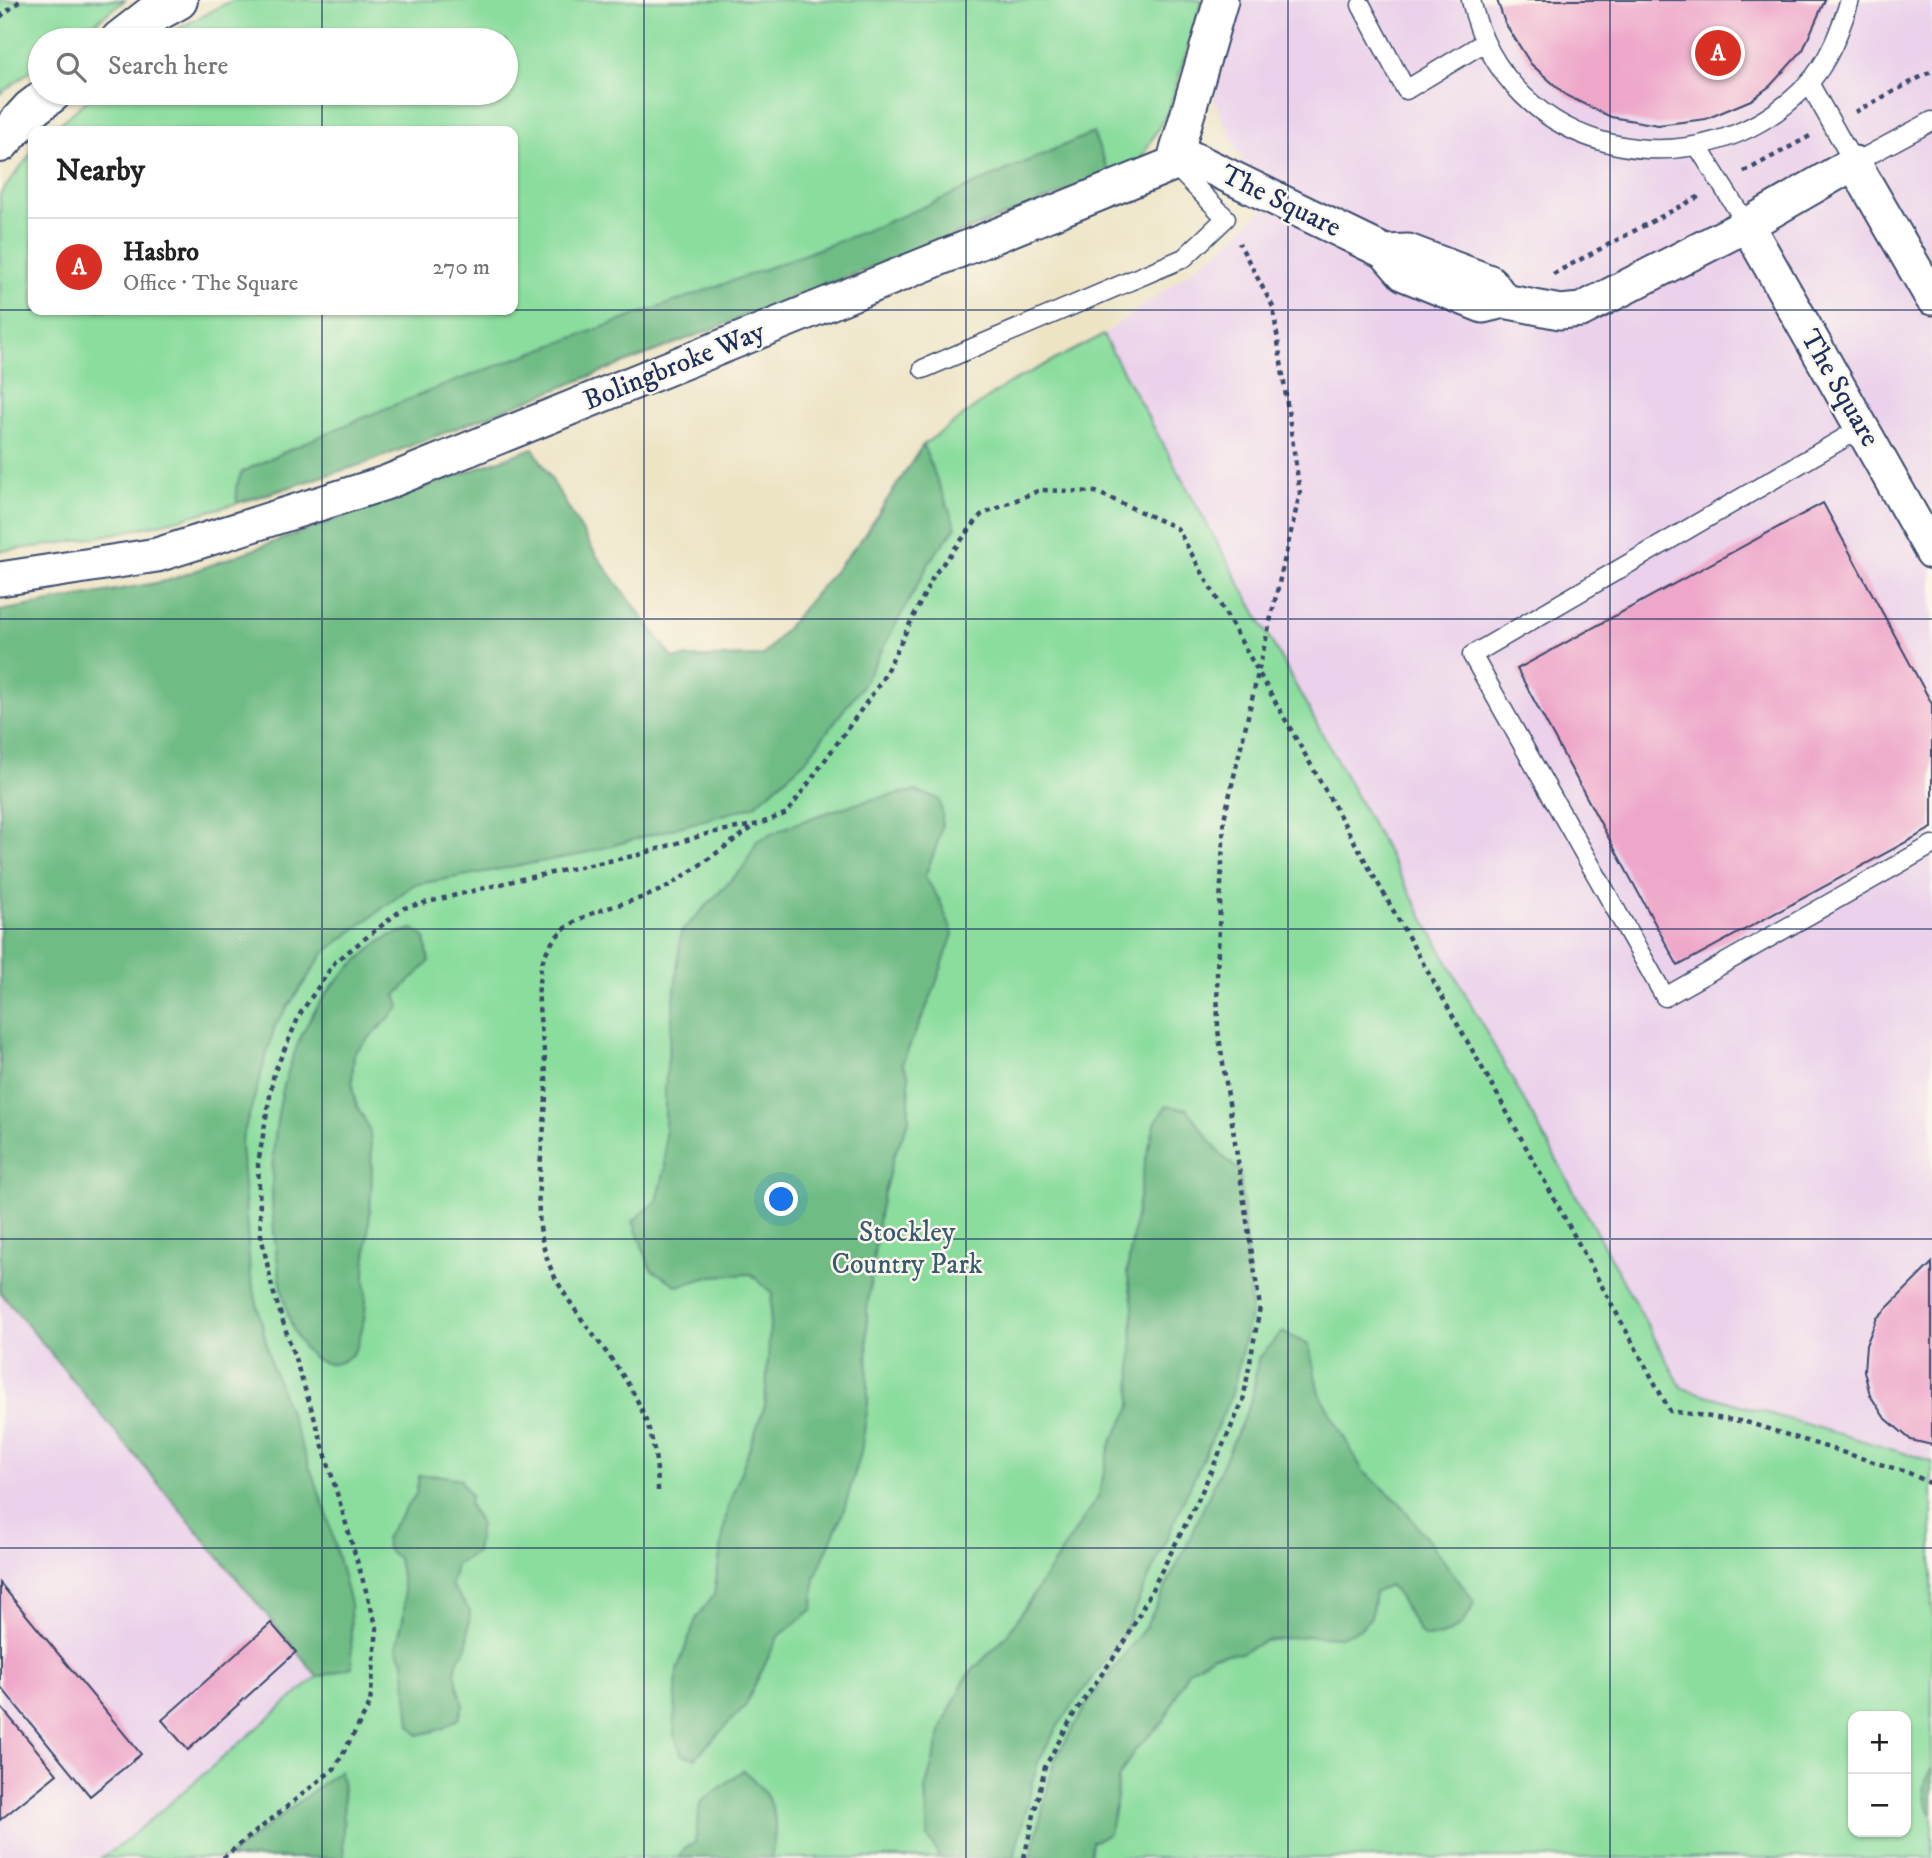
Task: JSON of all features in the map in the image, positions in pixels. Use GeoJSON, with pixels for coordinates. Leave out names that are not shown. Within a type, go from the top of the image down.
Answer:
{"type":"FeatureCollection","features":[{"type":"Feature","properties":{"kind":"main road"},"geometry":{"type":"LineString","coordinates":[[135,28],[178,0]]}},
{"type":"Feature","properties":{"kind":"main road"},"geometry":{"type":"LineString","coordinates":[[0,143],[36,105]]}},
{"type":"Feature","properties":{"kind":"street"},"geometry":{"type":"LineString","coordinates":[[1175,158],[1221,0]]}},
{"type":"Feature","properties":{"kind":"street","name":"The Square"},"geometry":{"type":"LineString","coordinates":[[1175,158],[1385,252],[1408,250],[1490,282],[1504,301],[1560,313],[1581,310],[1747,225],[1854,163]]}},
{"type":"Feature","properties":{"kind":"street","name":"Bolingbroke Way"},"geometry":{"type":"LineString","coordinates":[[0,579],[157,555],[385,482],[1175,158]]}},
{"type":"Feature","properties":{"kind":"street"},"geometry":{"type":"LineString","coordinates":[[1854,163],[1932,298]]}},
{"type":"Feature","properties":{"kind":"street","name":"The Square"},"geometry":{"type":"LineString","coordinates":[[1747,225],[1932,552]]}},
{"type":"Feature","properties":{"kind":"lane"},"geometry":{"type":"LineString","coordinates":[[1471,0],[1485,42],[1519,90],[1565,125],[1619,146],[1647,150],[1698,147],[1734,136],[1760,123],[1809,83],[1840,31],[1850,0]]}},
{"type":"Feature","properties":{"kind":"lane"},"geometry":{"type":"LineString","coordinates":[[1361,5],[1406,90],[1485,42]]}},
{"type":"Feature","properties":{"kind":"lane"},"geometry":{"type":"LineString","coordinates":[[1809,83],[1854,163],[1932,121]]}},
{"type":"Feature","properties":{"kind":"lane","name":"The Square"},"geometry":{"type":"LineString","coordinates":[[1698,147],[1747,225]]}},
{"type":"Feature","properties":{"kind":"lane"},"geometry":{"type":"LineString","coordinates":[[923,369],[1184,258],[1226,218],[1175,158]]}},
{"type":"Feature","properties":{"kind":"lane"},"geometry":{"type":"LineString","coordinates":[[1863,427],[1472,655],[1665,997],[1932,845]]}},
{"type":"Feature","properties":{"kind":"path"},"geometry":{"type":"LineString","coordinates":[[0,17],[21,0]]}},
{"type":"Feature","properties":{"kind":"path"},"geometry":{"type":"LineString","coordinates":[[1024,1858],[1045,1767],[1075,1712],[1126,1640],[1198,1500],[1242,1401],[1260,1307],[1251,1232],[1229,1112],[1218,1030],[1217,972],[1224,819],[1300,493],[1273,307],[1226,218]]}},
{"type":"Feature","properties":{"kind":"path"},"geometry":{"type":"LineString","coordinates":[[223,1858],[335,1768],[370,1704],[377,1628],[317,1426],[273,1292],[261,1235],[258,1164],[274,1073],[300,1014],[335,962],[404,908],[517,880],[638,855],[709,833],[759,824],[788,813],[881,682],[934,575],[981,515],[1040,490],[1096,492],[1177,528],[1497,1094],[1671,1411],[1746,1422],[1909,1473],[1932,1484]]}},
{"type":"Feature","properties":{"kind":"path"},"geometry":{"type":"LineString","coordinates":[[658,1490],[653,1446],[630,1384],[569,1301],[543,1249],[538,1197],[546,1081],[539,1010],[541,965],[550,945],[573,924],[669,886],[759,824]]}},
{"type":"Feature","properties":{"kind":"shaded area"},"geometry":{"type":"Polygon","coordinates":[[[1241,0],[1932,0],[1932,1461],[1682,1388],[1103,335],[1222,248],[1263,209],[1214,99],[1241,0]]]}},
{"type":"Feature","properties":{"kind":"shaded area"},"geometry":{"type":"Polygon","coordinates":[[[0,1292],[318,1677],[122,1844],[101,1858],[0,1858],[0,1292]]]}},
{"type":"Feature","properties":{"kind":"green space"},"geometry":{"type":"Polygon","coordinates":[[[0,0],[125,0],[88,28],[28,28],[28,73],[0,94],[0,0]]]}},
{"type":"Feature","properties":{"kind":"green space"},"geometry":{"type":"Polygon","coordinates":[[[233,0],[1202,0],[1169,109],[1138,164],[442,433],[298,485],[151,526],[76,541],[0,551],[0,194],[28,158],[28,315],[518,315],[518,126],[57,126],[82,105],[518,105],[518,28],[180,28],[233,0]]]}},
{"type":"Feature","properties":{"kind":"green space"},"geometry":{"type":"Polygon","coordinates":[[[1093,133],[1110,175],[366,463],[237,503],[236,487],[242,472],[317,438],[469,376],[855,235],[1093,133]]]}},
{"type":"Feature","properties":{"kind":"green space","name":"Stockley Country Park"},"geometry":{"type":"Polygon","coordinates":[[[1103,335],[1682,1388],[1932,1461],[1932,1858],[101,1858],[122,1844],[318,1676],[0,1292],[0,611],[167,581],[533,448],[596,555],[673,658],[763,656],[861,540],[923,445],[1007,384],[1103,335]]]}},
{"type":"Feature","properties":{"kind":"green space"},"geometry":{"type":"Polygon","coordinates":[[[923,445],[956,527],[932,558],[864,683],[805,761],[754,806],[578,855],[413,885],[324,953],[275,1026],[241,1143],[250,1273],[271,1364],[326,1511],[350,1604],[352,1667],[318,1677],[0,1292],[0,611],[167,581],[533,448],[596,555],[673,658],[763,656],[861,540],[923,445]]]}},
{"type":"Feature","properties":{"kind":"green space"},"geometry":{"type":"Polygon","coordinates":[[[916,791],[939,799],[942,809],[939,838],[925,877],[940,901],[953,934],[932,995],[902,1063],[909,1076],[909,1121],[894,1155],[880,1208],[867,1310],[868,1404],[861,1453],[843,1513],[815,1577],[813,1609],[778,1637],[745,1706],[695,1758],[682,1755],[674,1735],[677,1670],[696,1619],[714,1594],[727,1510],[765,1405],[772,1293],[751,1274],[713,1276],[678,1286],[651,1269],[633,1221],[657,1201],[665,1169],[665,1087],[681,932],[744,867],[757,841],[835,810],[916,791]]]}},
{"type":"Feature","properties":{"kind":"green space"},"geometry":{"type":"Polygon","coordinates":[[[414,929],[425,938],[429,962],[396,995],[400,1007],[354,1053],[353,1093],[369,1130],[372,1169],[365,1309],[354,1352],[339,1363],[326,1363],[310,1355],[296,1336],[282,1288],[272,1195],[273,1152],[279,1109],[289,1067],[305,1028],[327,993],[377,944],[396,934],[414,929]]]}},
{"type":"Feature","properties":{"kind":"green space"},"geometry":{"type":"Polygon","coordinates":[[[1166,1106],[1187,1109],[1222,1156],[1240,1171],[1251,1310],[1232,1394],[1122,1637],[1058,1726],[1038,1762],[1014,1858],[940,1858],[928,1837],[925,1789],[944,1722],[966,1677],[1006,1636],[1099,1495],[1110,1445],[1131,1407],[1133,1305],[1127,1272],[1144,1166],[1156,1121],[1166,1106]]]}},
{"type":"Feature","properties":{"kind":"green space"},"geometry":{"type":"Polygon","coordinates":[[[1282,1332],[1309,1345],[1319,1393],[1363,1471],[1399,1502],[1475,1602],[1456,1629],[1443,1635],[1425,1637],[1415,1625],[1400,1597],[1389,1585],[1375,1593],[1371,1617],[1359,1630],[1340,1637],[1307,1636],[1265,1641],[1240,1653],[1214,1655],[1188,1671],[1164,1721],[1134,1751],[1118,1779],[1109,1834],[1092,1841],[1090,1858],[1031,1858],[1054,1761],[1088,1702],[1146,1626],[1185,1549],[1252,1399],[1258,1359],[1282,1332]]]}},
{"type":"Feature","properties":{"kind":"green space"},"geometry":{"type":"Polygon","coordinates":[[[438,1475],[460,1479],[470,1495],[469,1504],[480,1524],[476,1552],[456,1565],[451,1585],[470,1611],[467,1647],[458,1659],[455,1673],[463,1706],[459,1718],[442,1729],[418,1735],[410,1725],[404,1661],[397,1646],[404,1612],[402,1581],[398,1558],[388,1551],[385,1538],[416,1494],[419,1476],[438,1475]]]}},
{"type":"Feature","properties":{"kind":"green space"},"geometry":{"type":"Polygon","coordinates":[[[1932,1767],[1932,1815],[1924,1791],[1932,1767]]]}},
{"type":"Feature","properties":{"kind":"green space"},"geometry":{"type":"Polygon","coordinates":[[[340,1770],[344,1858],[227,1858],[340,1770]]]}},
{"type":"Feature","properties":{"kind":"green space"},"geometry":{"type":"Polygon","coordinates":[[[743,1770],[763,1790],[773,1809],[775,1831],[771,1858],[678,1858],[685,1848],[695,1843],[700,1803],[743,1770]]]}},
{"type":"Feature","properties":{"kind":"building"},"geometry":{"type":"Polygon","coordinates":[[[1497,0],[1825,0],[1803,50],[1770,86],[1751,100],[1706,119],[1658,125],[1611,117],[1567,96],[1531,64],[1505,23],[1497,0]]]}},
{"type":"Feature","properties":{"kind":"building"},"geometry":{"type":"Polygon","coordinates":[[[1823,503],[1932,704],[1932,828],[1678,966],[1517,669],[1823,503]]]}},
{"type":"Feature","properties":{"kind":"building"},"geometry":{"type":"Polygon","coordinates":[[[1932,1263],[1932,1445],[1911,1440],[1884,1417],[1870,1395],[1864,1371],[1866,1345],[1877,1318],[1932,1263]]]}},
{"type":"Feature","properties":{"kind":"building"},"geometry":{"type":"Polygon","coordinates":[[[0,1583],[141,1754],[90,1796],[0,1686],[0,1583]]]}},
{"type":"Feature","properties":{"kind":"building"},"geometry":{"type":"Polygon","coordinates":[[[271,1623],[296,1652],[188,1750],[162,1720],[271,1623]]]}},
{"type":"Feature","properties":{"kind":"building"},"geometry":{"type":"Polygon","coordinates":[[[0,1706],[57,1774],[0,1820],[0,1706]]]}},
{"type":"Feature","properties":{"kind":"place","name":"Hasbro"},"geometry":{"type":"Point","coordinates":[1718,53]}}]}
